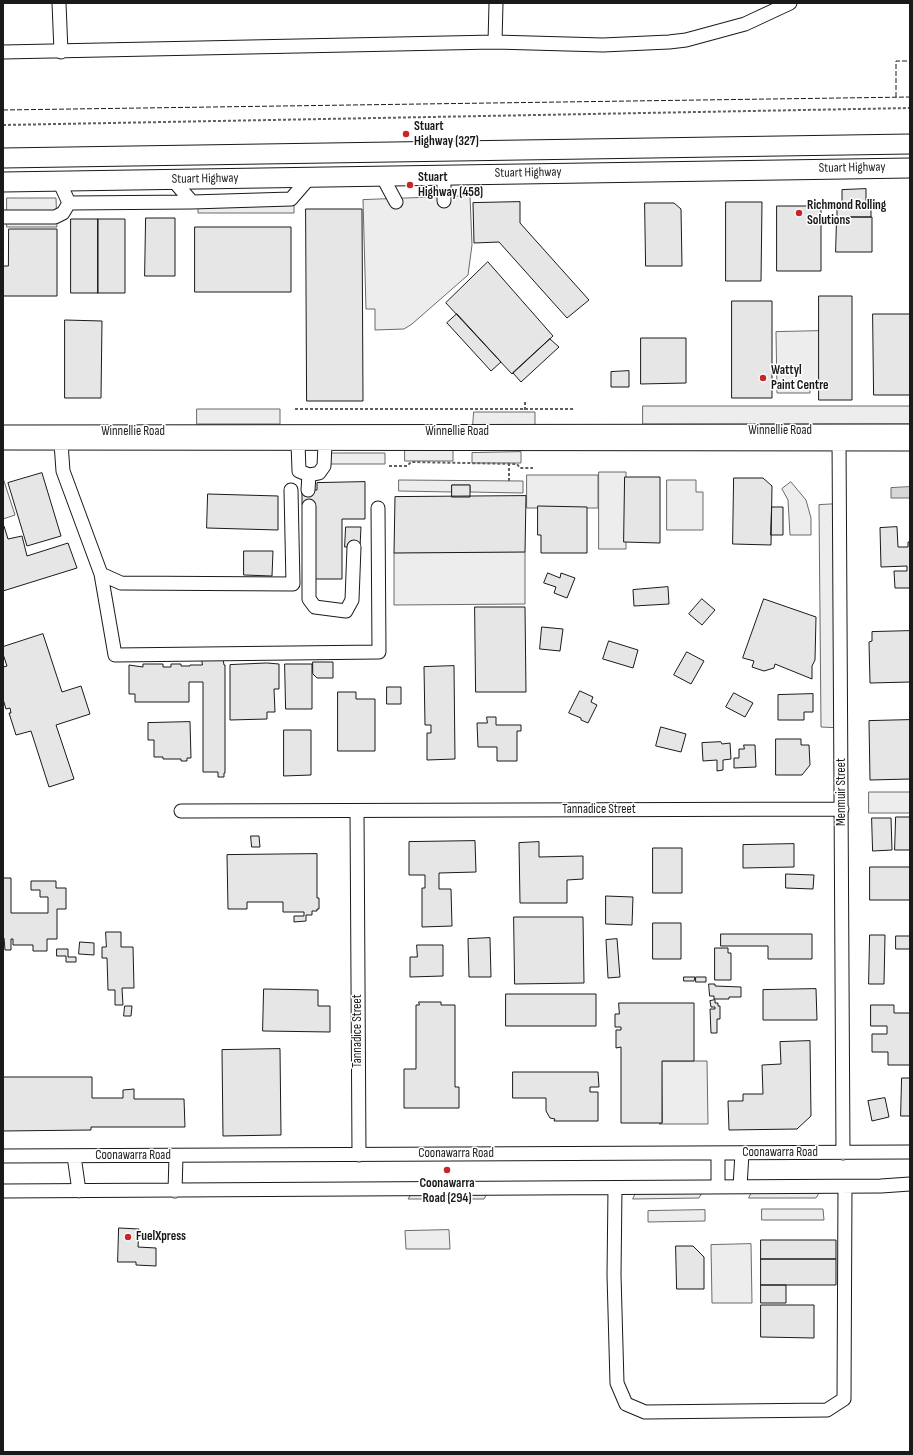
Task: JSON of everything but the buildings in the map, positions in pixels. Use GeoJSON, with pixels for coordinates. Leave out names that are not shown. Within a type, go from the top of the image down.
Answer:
{"type":"FeatureCollection","features":[{"type":"Feature","properties":{"kind":"highway","name":"Stuart Highway"},"geometry":{"type":"LineString","coordinates":[[3,158],[910,144]]}},
{"type":"Feature","properties":{"kind":"highway"},"geometry":{"type":"LineString","coordinates":[[486,150],[486,174]]}},
{"type":"Feature","properties":{"kind":"highway","name":"Stuart Highway"},"geometry":{"type":"LineString","coordinates":[[3,182],[910,168]]}},
{"type":"Feature","properties":{"kind":"street"},"geometry":{"type":"LineString","coordinates":[[59,3],[61,52]]}},
{"type":"Feature","properties":{"kind":"street"},"geometry":{"type":"LineString","coordinates":[[495,42],[496,3]]}},
{"type":"Feature","properties":{"kind":"street"},"geometry":{"type":"LineString","coordinates":[[3,52],[495,42],[603,45],[669,42],[692,39],[745,24],[790,3]]}},
{"type":"Feature","properties":{"kind":"street"},"geometry":{"type":"LineString","coordinates":[[444,175],[444,201]]}},
{"type":"Feature","properties":{"kind":"street"},"geometry":{"type":"LineString","coordinates":[[382,176],[396,202]]}},
{"type":"Feature","properties":{"kind":"street"},"geometry":{"type":"LineString","coordinates":[[69,203],[192,202],[291,199],[310,177]]}},
{"type":"Feature","properties":{"kind":"street"},"geometry":{"type":"LineString","coordinates":[[172,179],[192,202]]}},
{"type":"Feature","properties":{"kind":"street"},"geometry":{"type":"LineString","coordinates":[[59,181],[69,203]]}},
{"type":"Feature","properties":{"kind":"street"},"geometry":{"type":"LineString","coordinates":[[3,217],[55,217],[63,213],[69,203]]}},
{"type":"Feature","properties":{"kind":"street","name":"Winnellie Road"},"geometry":{"type":"LineString","coordinates":[[3,443],[325,444],[839,438],[910,431]]}},
{"type":"Feature","properties":{"kind":"street","name":"Winnellie Road"},"geometry":{"type":"LineString","coordinates":[[3,432],[839,438],[910,444]]}},
{"type":"Feature","properties":{"kind":"street","name":"Menmuir Street"},"geometry":{"type":"LineString","coordinates":[[839,438],[843,1153]]}},
{"type":"Feature","properties":{"kind":"street"},"geometry":{"type":"LineString","coordinates":[[61,443],[63,471],[101,574],[115,655],[379,652],[378,508]]}},
{"type":"Feature","properties":{"kind":"street"},"geometry":{"type":"LineString","coordinates":[[298,443],[299,471],[308,476],[319,473],[324,466],[325,444]]}},
{"type":"Feature","properties":{"kind":"street"},"geometry":{"type":"LineString","coordinates":[[308,476],[308,490]]}},
{"type":"Feature","properties":{"kind":"street"},"geometry":{"type":"LineString","coordinates":[[101,574],[120,583],[293,584],[291,490]]}},
{"type":"Feature","properties":{"kind":"street"},"geometry":{"type":"LineString","coordinates":[[308,506],[309,599],[315,608],[346,611],[352,600],[354,547]]}},
{"type":"Feature","properties":{"kind":"street","name":"Tannadice Street"},"geometry":{"type":"LineString","coordinates":[[181,811],[842,809]]}},
{"type":"Feature","properties":{"kind":"street","name":"Tannadice Street"},"geometry":{"type":"LineString","coordinates":[[357,811],[358,1155]]}},
{"type":"Feature","properties":{"kind":"street","name":"Coonawarra Road"},"geometry":{"type":"LineString","coordinates":[[3,1156],[910,1152]]}},
{"type":"Feature","properties":{"kind":"street"},"geometry":{"type":"LineString","coordinates":[[718,1153],[718,1187]]}},
{"type":"Feature","properties":{"kind":"street"},"geometry":{"type":"LineString","coordinates":[[740,1187],[742,1153]]}},
{"type":"Feature","properties":{"kind":"street"},"geometry":{"type":"LineString","coordinates":[[74,1156],[79,1190]]}},
{"type":"Feature","properties":{"kind":"street"},"geometry":{"type":"LineString","coordinates":[[175,1191],[176,1156]]}},
{"type":"Feature","properties":{"kind":"street"},"geometry":{"type":"LineString","coordinates":[[896,1184],[910,1172]]}},
{"type":"Feature","properties":{"kind":"street"},"geometry":{"type":"LineString","coordinates":[[3,1191],[845,1187],[910,1184]]}},
{"type":"Feature","properties":{"kind":"street"},"geometry":{"type":"LineString","coordinates":[[615,1188],[614,1275],[617,1383],[626,1404],[645,1412],[827,1410],[844,1398],[845,1187]]}},
{"type":"Feature","properties":{"kind":"path"},"geometry":{"type":"LineString","coordinates":[[3,125],[910,108]]}},
{"type":"Feature","properties":{"kind":"path"},"geometry":{"type":"LineString","coordinates":[[525,402],[525,412]]}},
{"type":"Feature","properties":{"kind":"path"},"geometry":{"type":"LineString","coordinates":[[295,409],[574,409]]}},
{"type":"Feature","properties":{"kind":"path"},"geometry":{"type":"LineString","coordinates":[[390,466],[408,466],[411,462],[517,464],[520,468],[533,468]]}},
{"type":"Feature","properties":{"kind":"path"},"geometry":{"type":"LineString","coordinates":[[509,464],[509,481]]}},
{"type":"Feature","properties":{"kind":"shaded area"},"geometry":{"type":"Polygon","coordinates":[[[470,196],[472,245],[468,275],[412,324],[404,329],[375,330],[375,309],[366,309],[363,200],[470,196]]]}},
{"type":"Feature","properties":{"kind":"shaded area"},"geometry":{"type":"Polygon","coordinates":[[[7,198],[56,198],[57,227],[7,227],[7,198]]]}},
{"type":"Feature","properties":{"kind":"shaded area"},"geometry":{"type":"Polygon","coordinates":[[[294,203],[294,213],[198,213],[198,204],[294,203]]]}},
{"type":"Feature","properties":{"kind":"shaded area"},"geometry":{"type":"Polygon","coordinates":[[[821,331],[822,384],[810,384],[810,393],[777,393],[776,332],[821,331]]]}},
{"type":"Feature","properties":{"kind":"shaded area"},"geometry":{"type":"Polygon","coordinates":[[[643,406],[910,406],[910,424],[643,424],[643,406]]]}},
{"type":"Feature","properties":{"kind":"shaded area"},"geometry":{"type":"Polygon","coordinates":[[[197,409],[280,409],[280,424],[197,424],[197,409]]]}},
{"type":"Feature","properties":{"kind":"shaded area"},"geometry":{"type":"Polygon","coordinates":[[[474,412],[535,412],[535,426],[473,426],[474,412]]]}},
{"type":"Feature","properties":{"kind":"shaded area"},"geometry":{"type":"Polygon","coordinates":[[[405,450],[453,450],[453,461],[405,461],[405,450]]]}},
{"type":"Feature","properties":{"kind":"shaded area"},"geometry":{"type":"Polygon","coordinates":[[[521,452],[521,463],[472,463],[472,453],[521,452]]]}},
{"type":"Feature","properties":{"kind":"shaded area"},"geometry":{"type":"Polygon","coordinates":[[[330,453],[385,453],[385,464],[330,464],[330,453]]]}},
{"type":"Feature","properties":{"kind":"shaded area"},"geometry":{"type":"Polygon","coordinates":[[[599,472],[626,472],[626,549],[599,549],[599,472]]]}},
{"type":"Feature","properties":{"kind":"shaded area"},"geometry":{"type":"Polygon","coordinates":[[[527,475],[598,475],[598,508],[527,508],[527,475]]]}},
{"type":"Feature","properties":{"kind":"shaded area"},"geometry":{"type":"Polygon","coordinates":[[[3,478],[15,515],[3,519],[3,478]]]}},
{"type":"Feature","properties":{"kind":"shaded area"},"geometry":{"type":"Polygon","coordinates":[[[399,480],[523,481],[523,493],[470,492],[470,485],[452,485],[452,492],[399,491],[399,480]]]}},
{"type":"Feature","properties":{"kind":"shaded area"},"geometry":{"type":"Polygon","coordinates":[[[667,480],[696,480],[696,492],[703,492],[703,530],[667,530],[667,480]]]}},
{"type":"Feature","properties":{"kind":"shaded area"},"geometry":{"type":"Polygon","coordinates":[[[791,482],[806,500],[811,518],[811,535],[790,535],[788,500],[782,489],[791,482]]]}},
{"type":"Feature","properties":{"kind":"shaded area"},"geometry":{"type":"Polygon","coordinates":[[[910,487],[910,498],[891,498],[891,488],[910,487]]]}},
{"type":"Feature","properties":{"kind":"shaded area"},"geometry":{"type":"Polygon","coordinates":[[[839,504],[841,728],[821,727],[819,505],[839,504]]]}},
{"type":"Feature","properties":{"kind":"shaded area"},"geometry":{"type":"Polygon","coordinates":[[[525,552],[525,604],[394,605],[394,553],[525,552]]]}},
{"type":"Feature","properties":{"kind":"shaded area"},"geometry":{"type":"Polygon","coordinates":[[[869,792],[910,792],[910,813],[869,813],[869,792]]]}},
{"type":"Feature","properties":{"kind":"shaded area"},"geometry":{"type":"Polygon","coordinates":[[[662,1061],[707,1061],[708,1124],[659,1124],[662,1123],[662,1061]]]}},
{"type":"Feature","properties":{"kind":"shaded area"},"geometry":{"type":"Polygon","coordinates":[[[754,1188],[822,1188],[816,1198],[749,1198],[754,1188]]]}},
{"type":"Feature","properties":{"kind":"shaded area"},"geometry":{"type":"Polygon","coordinates":[[[638,1189],[704,1189],[699,1198],[633,1199],[638,1189]]]}},
{"type":"Feature","properties":{"kind":"shaded area"},"geometry":{"type":"Polygon","coordinates":[[[489,1190],[484,1199],[408,1199],[413,1191],[489,1190]]]}},
{"type":"Feature","properties":{"kind":"shaded area"},"geometry":{"type":"Polygon","coordinates":[[[762,1209],[823,1209],[824,1220],[762,1220],[762,1209]]]}},
{"type":"Feature","properties":{"kind":"shaded area"},"geometry":{"type":"Polygon","coordinates":[[[705,1210],[705,1221],[648,1222],[648,1211],[705,1210]]]}},
{"type":"Feature","properties":{"kind":"shaded area"},"geometry":{"type":"Polygon","coordinates":[[[449,1230],[450,1249],[406,1249],[405,1231],[449,1230]]]}},
{"type":"Feature","properties":{"kind":"shaded area"},"geometry":{"type":"Polygon","coordinates":[[[751,1244],[752,1303],[712,1303],[711,1245],[751,1244]]]}},
{"type":"Feature","properties":{"kind":"fence"},"geometry":{"type":"LineString","coordinates":[[896,97],[896,61],[910,61]]}},
{"type":"Feature","properties":{"kind":"fence"},"geometry":{"type":"LineString","coordinates":[[3,110],[910,97]]}},
{"type":"Feature","properties":{"kind":"place","name":"Stuart Highway (327)"},"geometry":{"type":"Point","coordinates":[406,134]}},
{"type":"Feature","properties":{"kind":"place","name":"Stuart Highway (458)"},"geometry":{"type":"Point","coordinates":[410,185]}},
{"type":"Feature","properties":{"kind":"place","name":"Richmond Rolling Solutions"},"geometry":{"type":"Point","coordinates":[799,213]}},
{"type":"Feature","properties":{"kind":"place","name":"Wattyl Paint Centre"},"geometry":{"type":"Point","coordinates":[763,378]}},
{"type":"Feature","properties":{"kind":"place","name":"Coonawarra Road (294)"},"geometry":{"type":"Point","coordinates":[447,1170]}},
{"type":"Feature","properties":{"kind":"place","name":"FuelXpress"},"geometry":{"type":"Point","coordinates":[128,1237]}}]}
